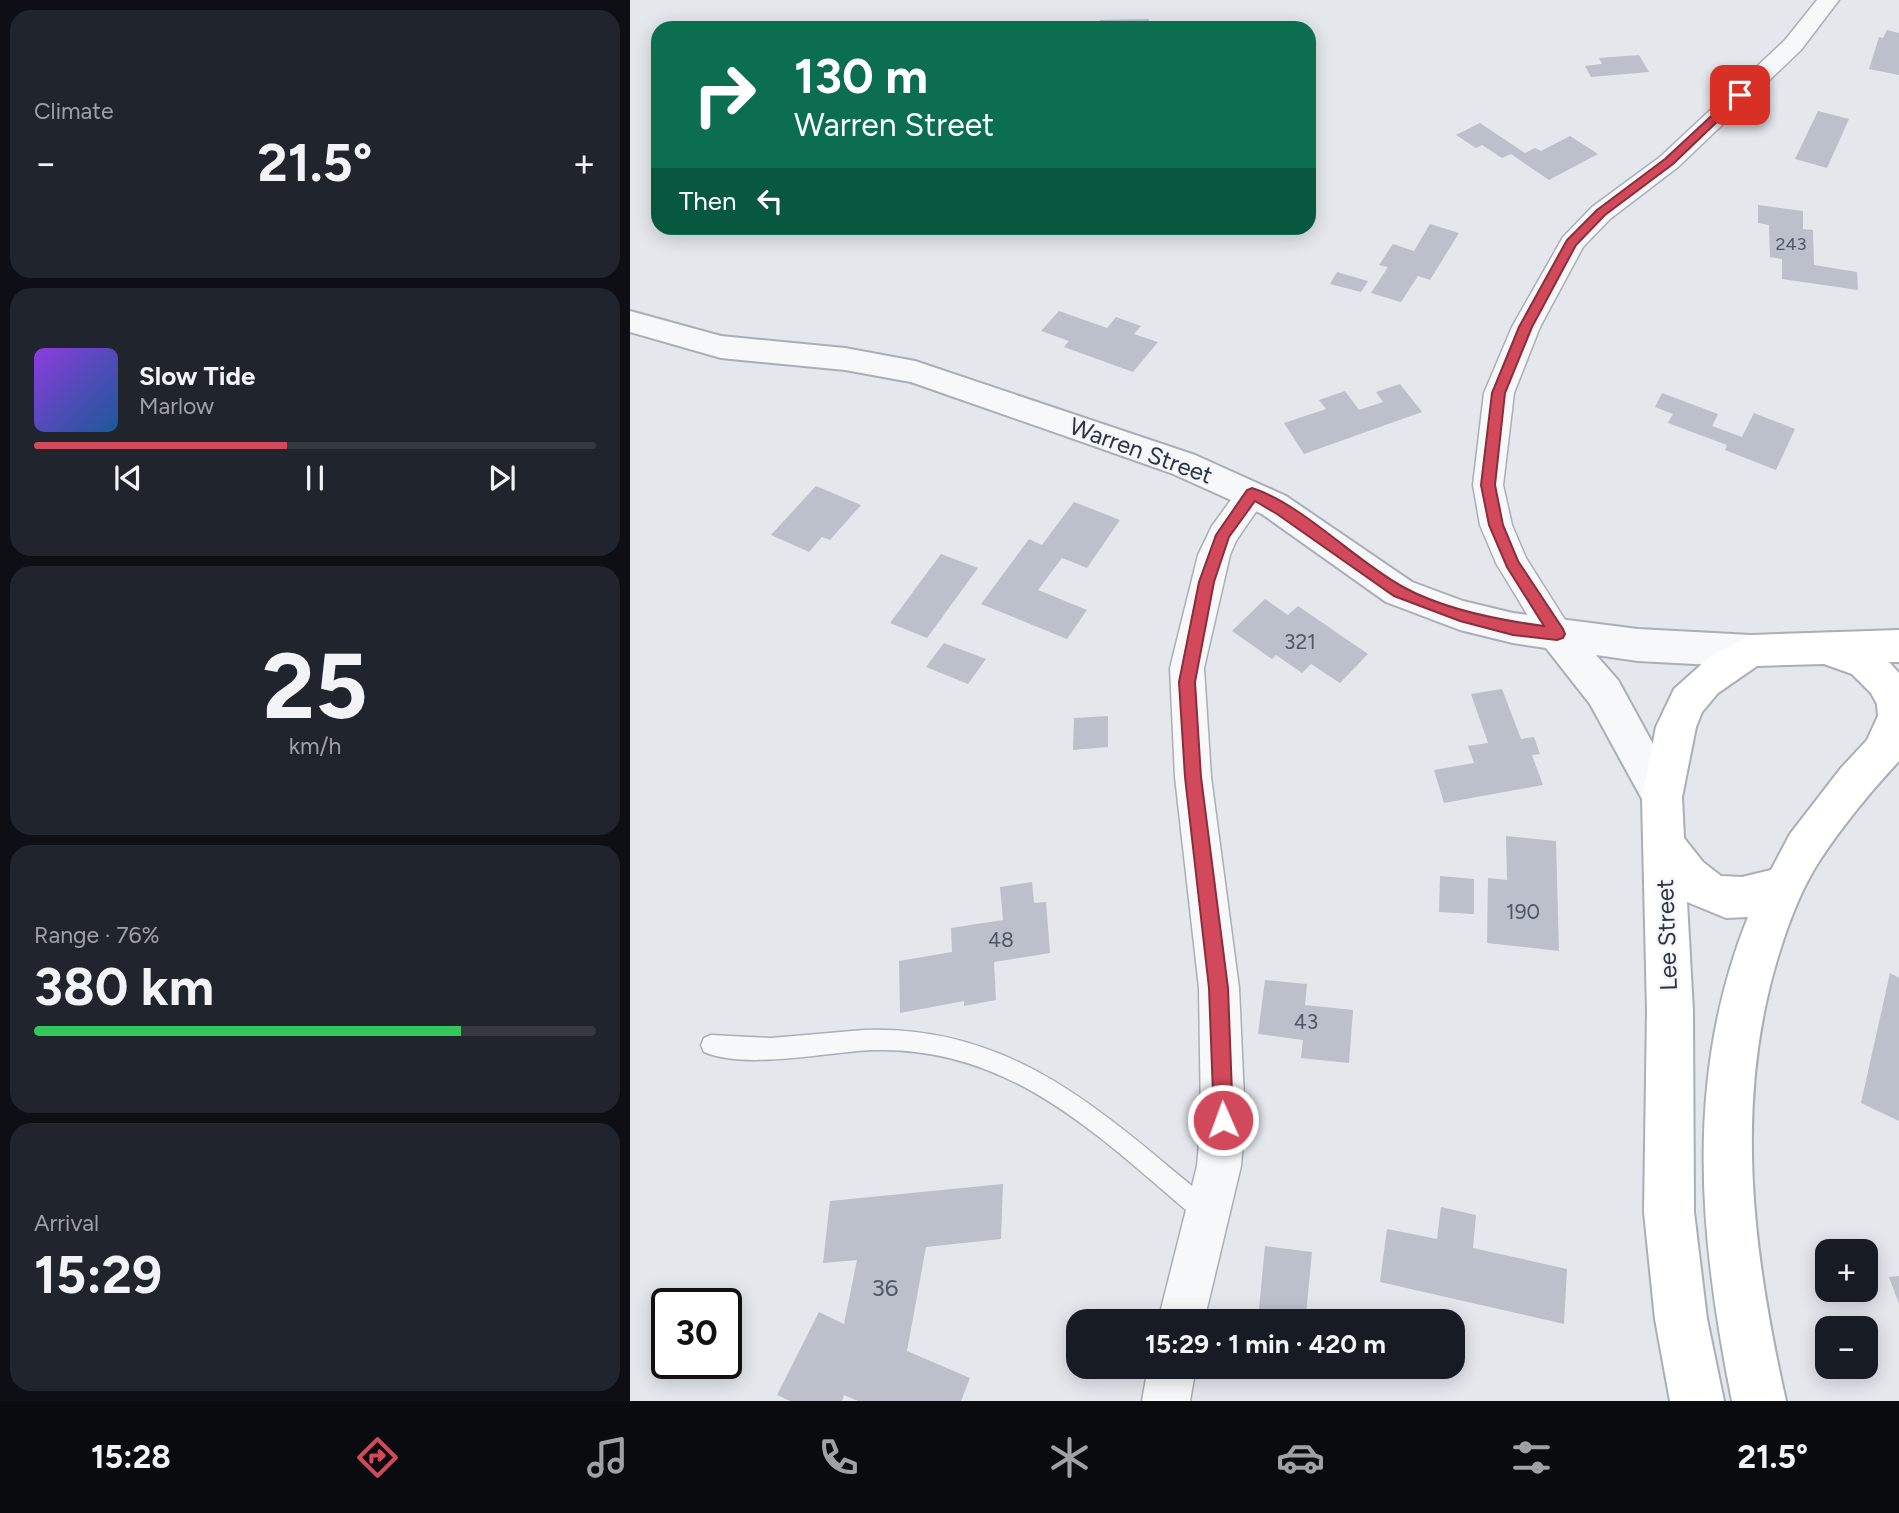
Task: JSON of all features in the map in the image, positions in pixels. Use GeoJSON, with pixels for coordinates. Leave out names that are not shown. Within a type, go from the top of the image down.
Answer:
{"type":"FeatureCollection","features":[{"type":"Feature","properties":{"kind":"main road"},"geometry":{"type":"LineString","coordinates":[[1751,650],[1893,648]]}},
{"type":"Feature","properties":{"kind":"main road","name":"Lee Street"},"geometry":{"type":"LineString","coordinates":[[1697,1401],[1681,1319],[1670,1225],[1670,1011],[1662,797],[1676,727],[1688,701],[1725,666],[1751,650]]}},
{"type":"Feature","properties":{"kind":"main road"},"geometry":{"type":"LineString","coordinates":[[1759,1401],[1732,1270],[1725,1172],[1733,1049],[1740,1012],[1756,950],[1781,887],[1808,839],[1825,816],[1890,744],[1897,716],[1896,701],[1891,692],[1865,663],[1826,650]]}},
{"type":"Feature","properties":{"kind":"main road"},"geometry":{"type":"LineString","coordinates":[[1664,843],[1682,873],[1699,887],[1719,896],[1737,900],[1781,887]]}},
{"type":"Feature","properties":{"kind":"street"},"geometry":{"type":"LineString","coordinates":[[1662,797],[1604,692],[1557,634],[1512,563],[1496,525],[1488,485],[1499,393],[1526,327],[1572,243],[1601,213],[1669,162],[1793,45],[1828,0]]}},
{"type":"Feature","properties":{"kind":"street","name":"Warren Street"},"geometry":{"type":"LineString","coordinates":[[630,321],[721,347],[845,359],[915,372],[1182,464],[1282,510],[1399,592],[1473,618],[1513,628],[1638,645],[1751,650]]}},
{"type":"Feature","properties":{"kind":"street"},"geometry":{"type":"LineString","coordinates":[[1183,1309],[1219,1166],[1223,1120],[1217,975],[1193,777],[1187,668],[1214,555],[1223,535],[1252,494]]}},
{"type":"Feature","properties":{"kind":"street"},"geometry":{"type":"LineString","coordinates":[[1166,1401],[1170,1379]]}},
{"type":"Feature","properties":{"kind":"lane"},"geometry":{"type":"LineString","coordinates":[[711,1045],[777,1049],[839,1041],[891,1040],[931,1044],[972,1053],[1017,1073],[1078,1108],[1208,1214]]}},
{"type":"Feature","properties":{"kind":"building"},"geometry":{"type":"Polygon","coordinates":[[[1149,19],[1149,21],[1100,21],[1149,19]]]}},
{"type":"Feature","properties":{"kind":"building"},"geometry":{"type":"Polygon","coordinates":[[[1887,30],[1899,33],[1899,75],[1869,69],[1879,37],[1883,38],[1887,30]]]}},
{"type":"Feature","properties":{"kind":"building"},"geometry":{"type":"Polygon","coordinates":[[[1639,55],[1649,72],[1591,77],[1585,66],[1602,64],[1599,58],[1639,55]]]}},
{"type":"Feature","properties":{"kind":"building"},"geometry":{"type":"Polygon","coordinates":[[[1818,111],[1849,119],[1827,168],[1795,159],[1818,111]]]}},
{"type":"Feature","properties":{"kind":"building"},"geometry":{"type":"Polygon","coordinates":[[[1480,123],[1525,153],[1535,148],[1541,151],[1570,136],[1598,154],[1549,180],[1511,154],[1502,158],[1482,145],[1476,148],[1456,135],[1480,123]]]}},
{"type":"Feature","properties":{"kind":"building"},"geometry":{"type":"Polygon","coordinates":[[[1758,205],[1803,211],[1803,229],[1813,230],[1814,265],[1857,272],[1858,290],[1782,279],[1782,259],[1770,257],[1769,225],[1758,223],[1758,205]]]}},
{"type":"Feature","properties":{"kind":"building"},"geometry":{"type":"Polygon","coordinates":[[[1430,224],[1459,233],[1430,280],[1418,276],[1401,302],[1371,293],[1388,267],[1379,265],[1393,244],[1414,251],[1430,224]]]}},
{"type":"Feature","properties":{"kind":"building"},"geometry":{"type":"Polygon","coordinates":[[[1337,272],[1368,281],[1361,292],[1330,284],[1337,272]]]}},
{"type":"Feature","properties":{"kind":"building"},"geometry":{"type":"Polygon","coordinates":[[[1059,311],[1107,328],[1116,317],[1141,326],[1134,334],[1158,342],[1133,372],[1064,347],[1069,341],[1041,331],[1059,311]]]}},
{"type":"Feature","properties":{"kind":"building"},"geometry":{"type":"Polygon","coordinates":[[[1400,384],[1422,412],[1304,454],[1284,423],[1326,409],[1319,400],[1345,391],[1359,410],[1383,402],[1376,392],[1400,384]]]}},
{"type":"Feature","properties":{"kind":"building"},"geometry":{"type":"Polygon","coordinates":[[[1662,393],[1718,414],[1712,426],[1742,437],[1754,413],[1795,429],[1776,470],[1725,450],[1727,445],[1668,423],[1673,414],[1655,407],[1662,393]]]}},
{"type":"Feature","properties":{"kind":"building"},"geometry":{"type":"Polygon","coordinates":[[[816,486],[861,505],[830,540],[822,537],[809,552],[771,535],[816,486]]]}},
{"type":"Feature","properties":{"kind":"building"},"geometry":{"type":"Polygon","coordinates":[[[1074,502],[1120,520],[1087,568],[1062,558],[1038,590],[1087,610],[1067,639],[981,604],[1029,539],[1042,545],[1074,502]]]}},
{"type":"Feature","properties":{"kind":"building"},"geometry":{"type":"Polygon","coordinates":[[[941,554],[978,568],[927,638],[890,623],[941,554]]]}},
{"type":"Feature","properties":{"kind":"building"},"geometry":{"type":"Polygon","coordinates":[[[1265,599],[1288,615],[1298,606],[1368,654],[1340,683],[1311,664],[1302,673],[1276,655],[1272,659],[1232,631],[1265,599]]]}},
{"type":"Feature","properties":{"kind":"building"},"geometry":{"type":"Polygon","coordinates":[[[944,643],[986,659],[968,684],[926,667],[944,643]]]}},
{"type":"Feature","properties":{"kind":"building"},"geometry":{"type":"Polygon","coordinates":[[[1502,689],[1521,739],[1534,737],[1540,754],[1532,755],[1543,785],[1444,803],[1434,770],[1474,763],[1468,746],[1488,743],[1471,694],[1502,689]]]}},
{"type":"Feature","properties":{"kind":"building"},"geometry":{"type":"Polygon","coordinates":[[[1108,716],[1108,747],[1073,750],[1074,718],[1108,716]]]}},
{"type":"Feature","properties":{"kind":"building"},"geometry":{"type":"Polygon","coordinates":[[[1506,836],[1556,841],[1559,951],[1487,943],[1488,878],[1507,880],[1506,836]]]}},
{"type":"Feature","properties":{"kind":"building"},"geometry":{"type":"Polygon","coordinates":[[[1440,876],[1474,879],[1474,914],[1439,912],[1440,876]]]}},
{"type":"Feature","properties":{"kind":"building"},"geometry":{"type":"Polygon","coordinates":[[[1032,882],[1034,903],[1046,902],[1050,953],[994,962],[996,1000],[964,1006],[964,1001],[900,1013],[899,961],[952,952],[951,928],[1003,920],[1000,887],[1032,882]]]}},
{"type":"Feature","properties":{"kind":"building"},"geometry":{"type":"Polygon","coordinates":[[[1890,973],[1899,978],[1899,1121],[1861,1103],[1890,973]]]}},
{"type":"Feature","properties":{"kind":"building"},"geometry":{"type":"Polygon","coordinates":[[[1265,980],[1307,984],[1305,1005],[1353,1010],[1349,1063],[1301,1058],[1303,1040],[1258,1034],[1265,980]]]}},
{"type":"Feature","properties":{"kind":"building"},"geometry":{"type":"Polygon","coordinates":[[[1003,1184],[1001,1239],[926,1247],[907,1351],[970,1378],[961,1401],[858,1401],[844,1395],[842,1401],[790,1401],[777,1395],[819,1312],[844,1324],[857,1260],[823,1263],[830,1201],[1003,1184]]]}},
{"type":"Feature","properties":{"kind":"building"},"geometry":{"type":"Polygon","coordinates":[[[1441,1207],[1476,1215],[1473,1248],[1567,1269],[1564,1324],[1380,1282],[1387,1229],[1437,1239],[1441,1207]]]}},
{"type":"Feature","properties":{"kind":"building"},"geometry":{"type":"Polygon","coordinates":[[[1265,1246],[1312,1252],[1306,1309],[1259,1309],[1265,1246]]]}},
{"type":"Feature","properties":{"kind":"building"},"geometry":{"type":"Polygon","coordinates":[[[1899,1276],[1899,1304],[1889,1277],[1899,1276]]]}},
{"type":"Feature","properties":{"kind":"route"},"geometry":{"type":"LineString","coordinates":[[1223,1120],[1219,988],[1193,777],[1187,682],[1196,622],[1214,555],[1223,535],[1252,494],[1275,505],[1399,592],[1460,615],[1513,628],[1557,634],[1512,563],[1496,525],[1488,485],[1499,393],[1526,327],[1572,243],[1601,213],[1669,162],[1740,95]]}}]}
